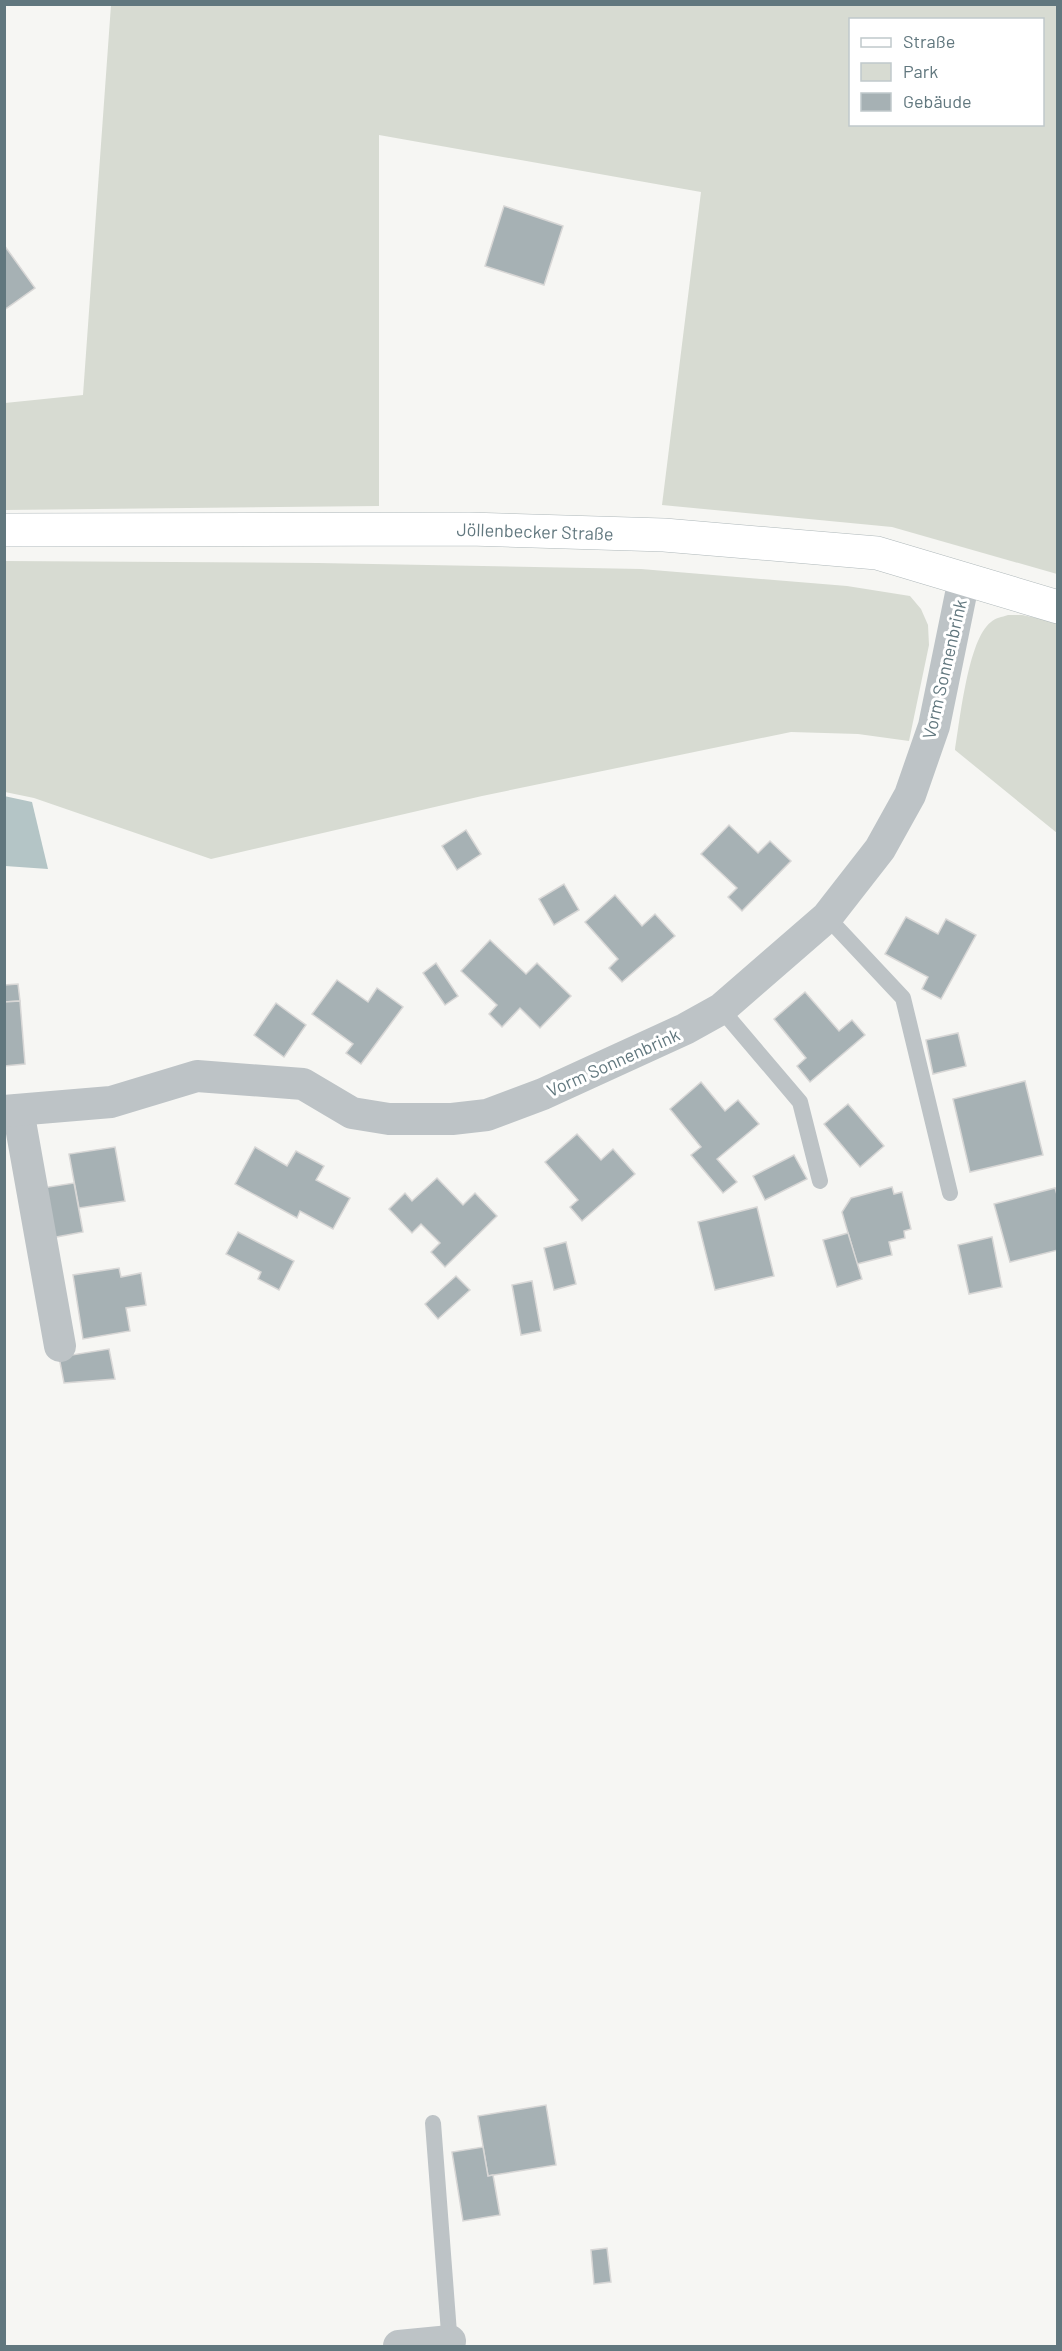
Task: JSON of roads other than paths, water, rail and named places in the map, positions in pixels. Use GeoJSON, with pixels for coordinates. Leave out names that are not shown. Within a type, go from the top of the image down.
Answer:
{"type":"FeatureCollection","features":[{"type":"Feature","properties":{"kind":"main road","name":"Jöllenbecker Straße"},"geometry":{"type":"LineString","coordinates":[[4,530],[469,529],[664,535],[877,553],[1058,607]]}},
{"type":"Feature","properties":{"kind":"street","name":"Vorm Sonnenbrink"},"geometry":{"type":"LineString","coordinates":[[11,1110],[111,1102],[197,1076],[303,1084],[352,1113],[389,1119],[426,1121],[488,1115],[553,1089],[685,1029],[721,1009],[827,917],[879,849],[910,795],[934,726],[964,579]]}},
{"type":"Feature","properties":{"kind":"street"},"geometry":{"type":"LineString","coordinates":[[11,1110],[60,1346]]}},
{"type":"Feature","properties":{"kind":"street"},"geometry":{"type":"LineString","coordinates":[[399,2346],[450,2344]]}},
{"type":"Feature","properties":{"kind":"lane"},"geometry":{"type":"LineString","coordinates":[[827,917],[903,998],[950,1193]]}},
{"type":"Feature","properties":{"kind":"lane"},"geometry":{"type":"LineString","coordinates":[[721,1009],[800,1102],[820,1181]]}},
{"type":"Feature","properties":{"kind":"lane"},"geometry":{"type":"LineString","coordinates":[[433,2123],[450,2344]]}}]}
